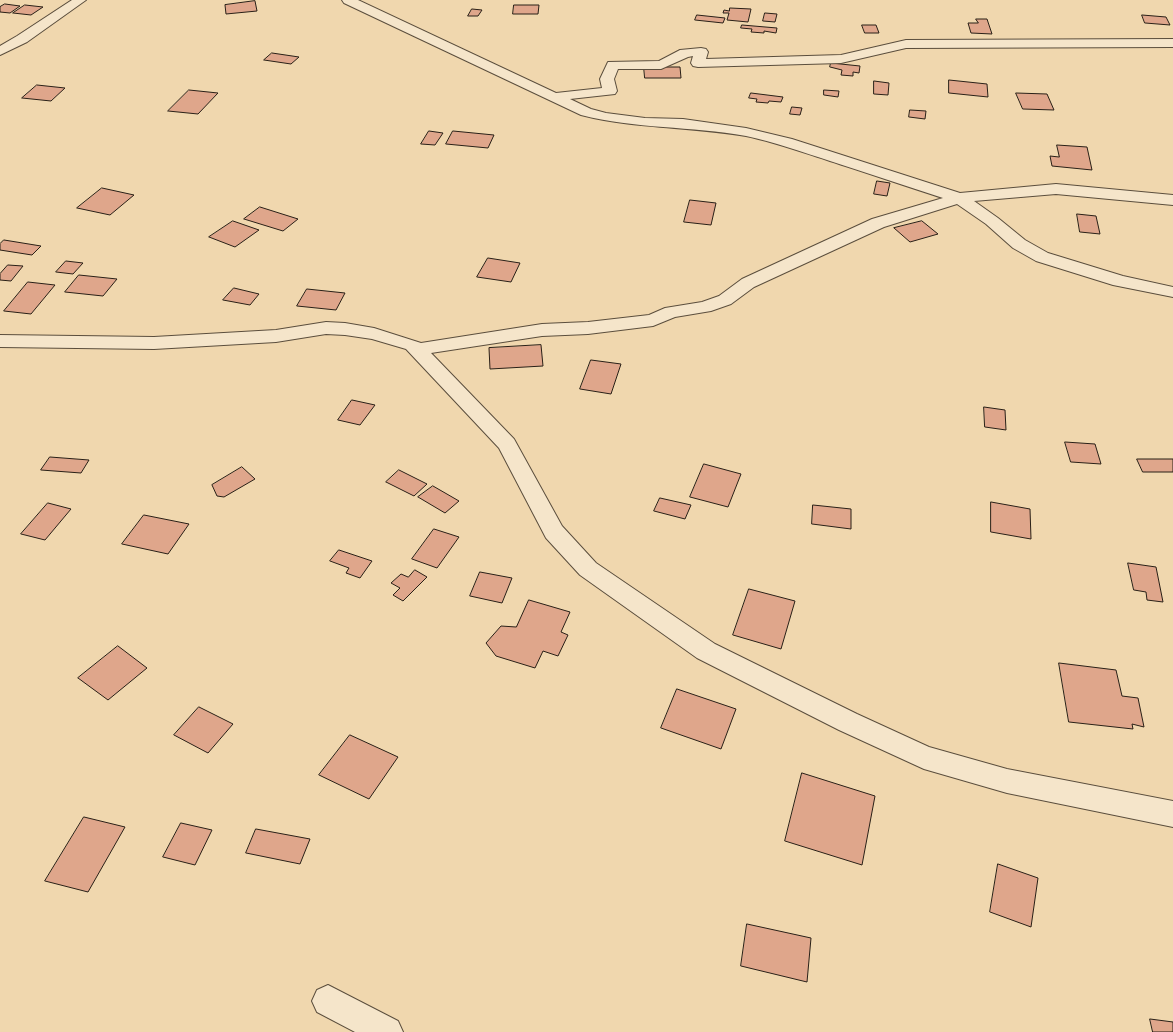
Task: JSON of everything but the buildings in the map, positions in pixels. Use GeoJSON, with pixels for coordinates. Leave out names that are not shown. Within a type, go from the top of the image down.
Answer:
{"type":"FeatureCollection","features":[{"type":"Feature","properties":{"kind":"street"},"geometry":{"type":"LineString","coordinates":[[0,51],[22,40],[80,0]]}},
{"type":"Feature","properties":{"kind":"street"},"geometry":{"type":"LineString","coordinates":[[348,0],[379,16],[499,70],[586,112],[606,117],[645,122],[683,123],[746,132],[787,142],[959,198],[992,221],[1019,244],[1042,257],[1119,281],[1173,292]]}},
{"type":"Feature","properties":{"kind":"street"},"geometry":{"type":"LineString","coordinates":[[554,97],[610,91],[607,79],[613,65],[661,65],[685,53],[701,52],[698,63],[841,59],[860,56],[891,46],[906,44],[1173,43]]}},
{"type":"Feature","properties":{"kind":"street"},"geometry":{"type":"LineString","coordinates":[[418,349],[542,330],[588,328],[653,320],[671,312],[705,307],[725,300],[748,283],[878,223],[959,198],[1056,189],[1173,200]]}},
{"type":"Feature","properties":{"kind":"street"},"geometry":{"type":"LineString","coordinates":[[0,341],[154,343],[276,336],[326,328],[345,329],[374,334],[413,345],[507,444],[554,532],[588,568],[640,608],[706,651],[848,722],[924,757],[1007,781],[1173,814]]}},
{"type":"Feature","properties":{"kind":"street"},"geometry":{"type":"LineString","coordinates":[[328,1001],[387,1032]]}}]}
